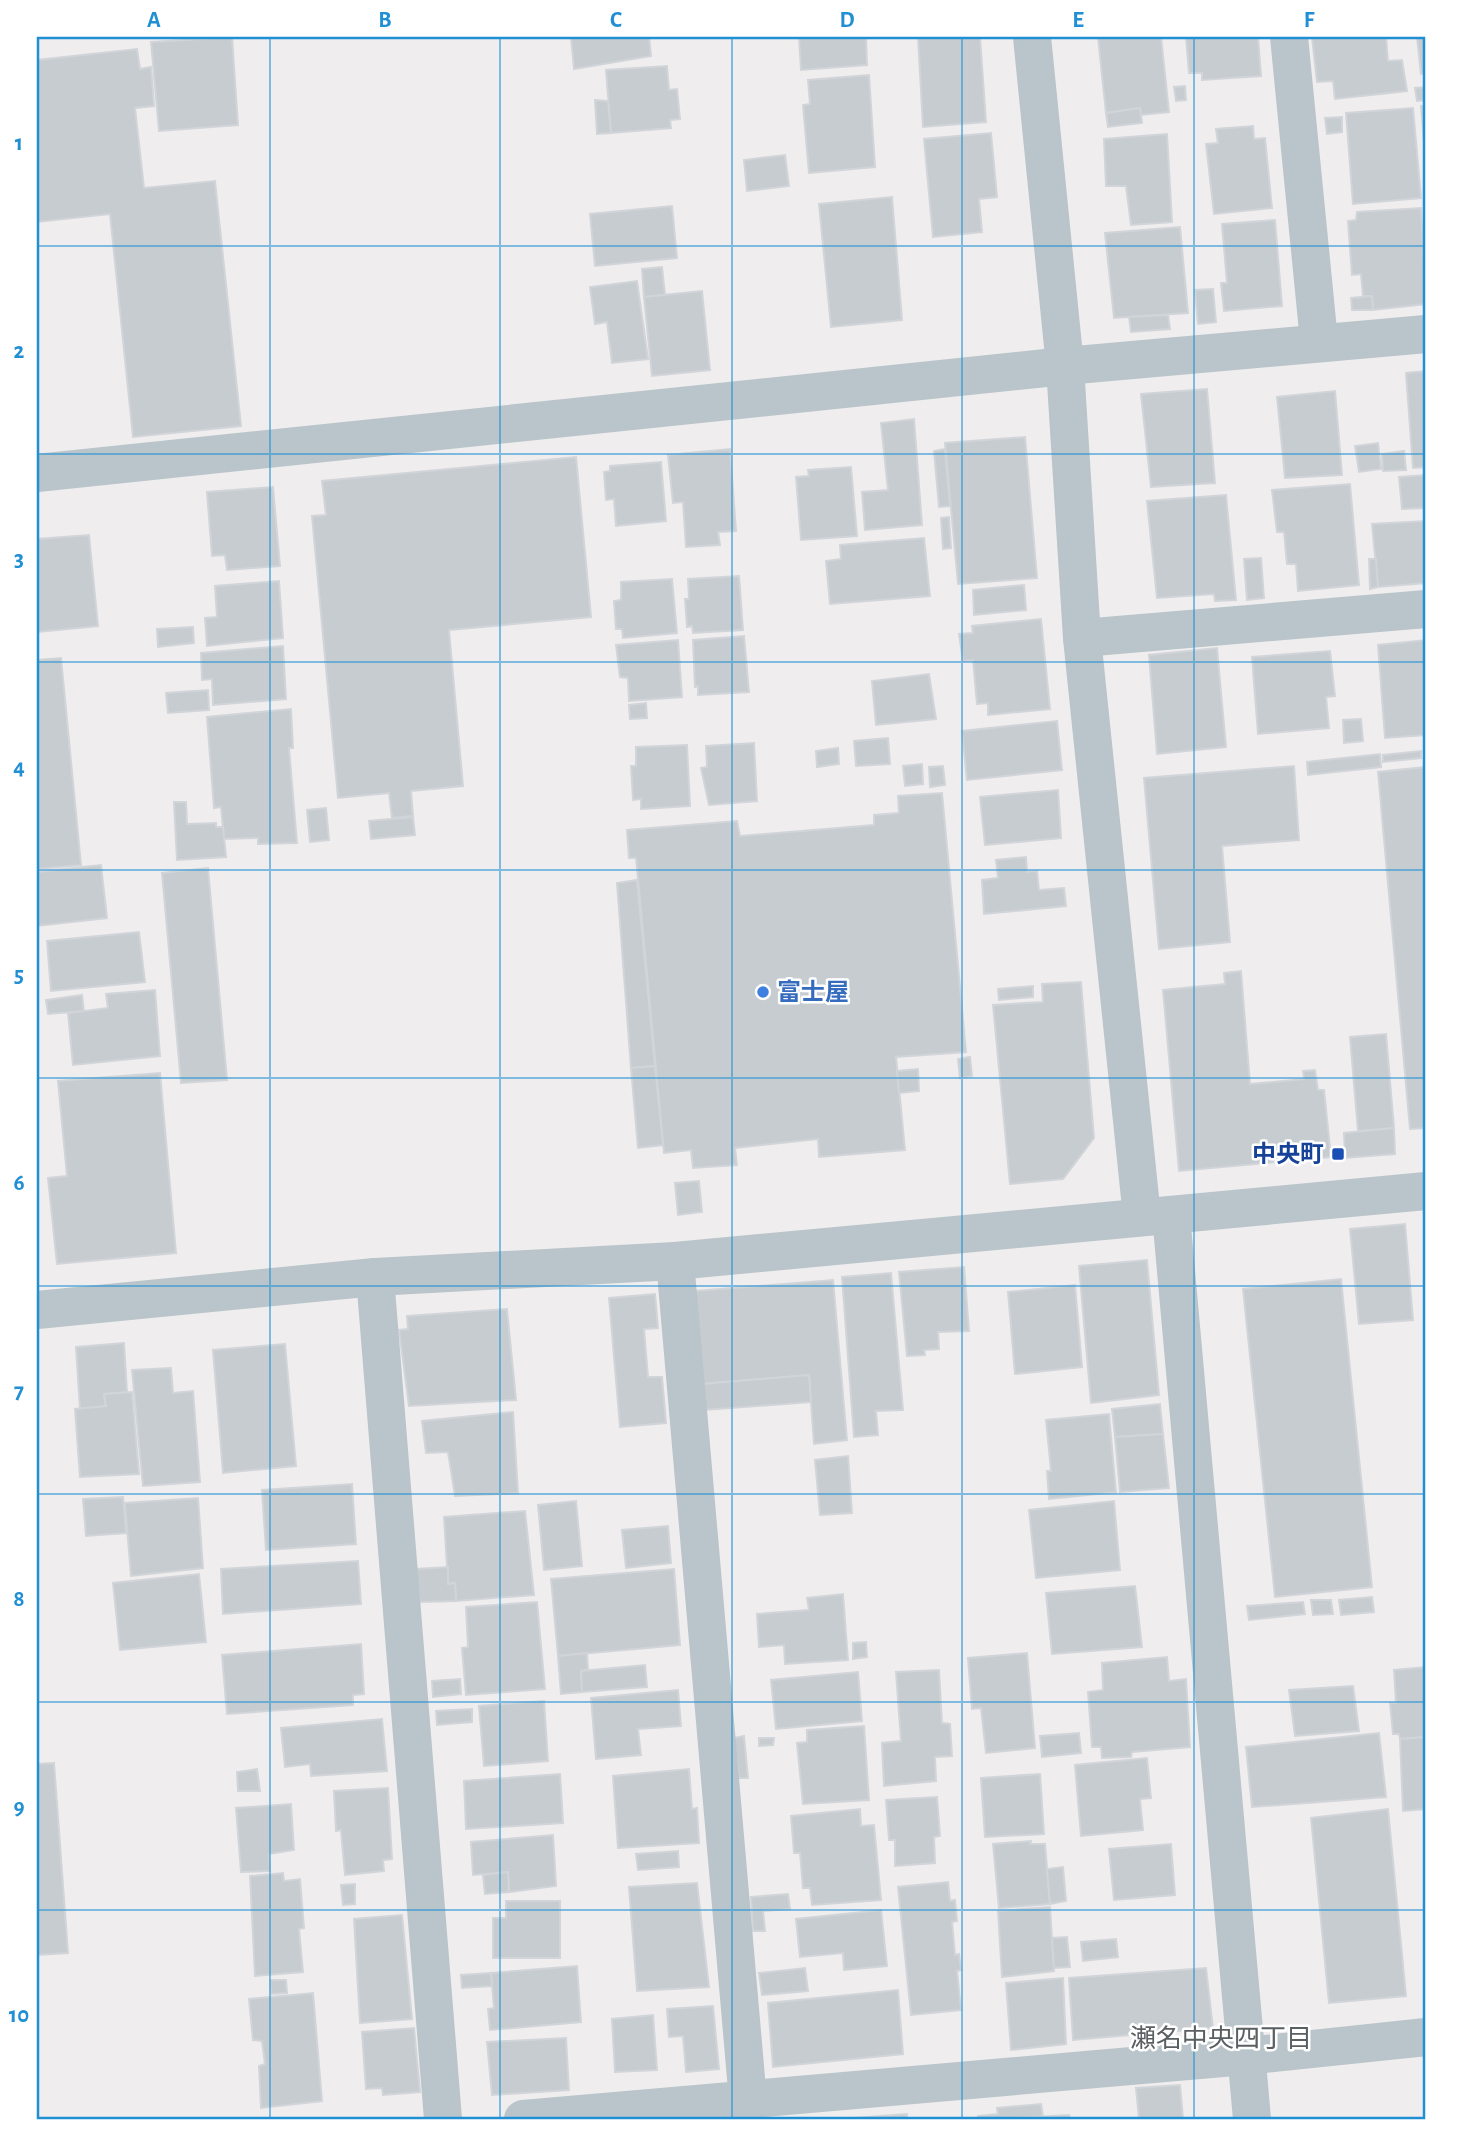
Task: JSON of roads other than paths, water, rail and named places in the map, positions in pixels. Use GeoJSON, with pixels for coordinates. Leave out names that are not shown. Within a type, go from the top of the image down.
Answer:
{"type":"FeatureCollection","features":[{"type":"Feature","properties":{"kind":"street"},"geometry":{"type":"LineString","coordinates":[[1032,37],[1065,366],[1082,638],[1156,1216],[1252,2119]]}},
{"type":"Feature","properties":{"kind":"street"},"geometry":{"type":"LineString","coordinates":[[1289,37],[1320,341]]}},
{"type":"Feature","properties":{"kind":"street"},"geometry":{"type":"LineString","coordinates":[[37,473],[1065,366],[1320,341],[1426,334]]}},
{"type":"Feature","properties":{"kind":"street"},"geometry":{"type":"LineString","coordinates":[[1082,638],[1426,609]]}},
{"type":"Feature","properties":{"kind":"street"},"geometry":{"type":"LineString","coordinates":[[37,1310],[375,1278],[675,1261],[1426,1191]]}},
{"type":"Feature","properties":{"kind":"street"},"geometry":{"type":"LineString","coordinates":[[675,1261],[748,2101]]}},
{"type":"Feature","properties":{"kind":"street"},"geometry":{"type":"LineString","coordinates":[[375,1278],[443,2119]]}},
{"type":"Feature","properties":{"kind":"street"},"geometry":{"type":"LineString","coordinates":[[523,2119],[1246,2056],[1426,2037]]}},
{"type":"Feature","properties":{"kind":"place","name":"富士屋"},"geometry":{"type":"Point","coordinates":[763,992]}},
{"type":"Feature","properties":{"kind":"place","name":"中央町"},"geometry":{"type":"Point","coordinates":[1338,1154]}},
{"type":"Feature","properties":{"kind":"district","name":"瀬名中央四丁目"},"geometry":{"type":"Point","coordinates":[1221,2038]}}]}
